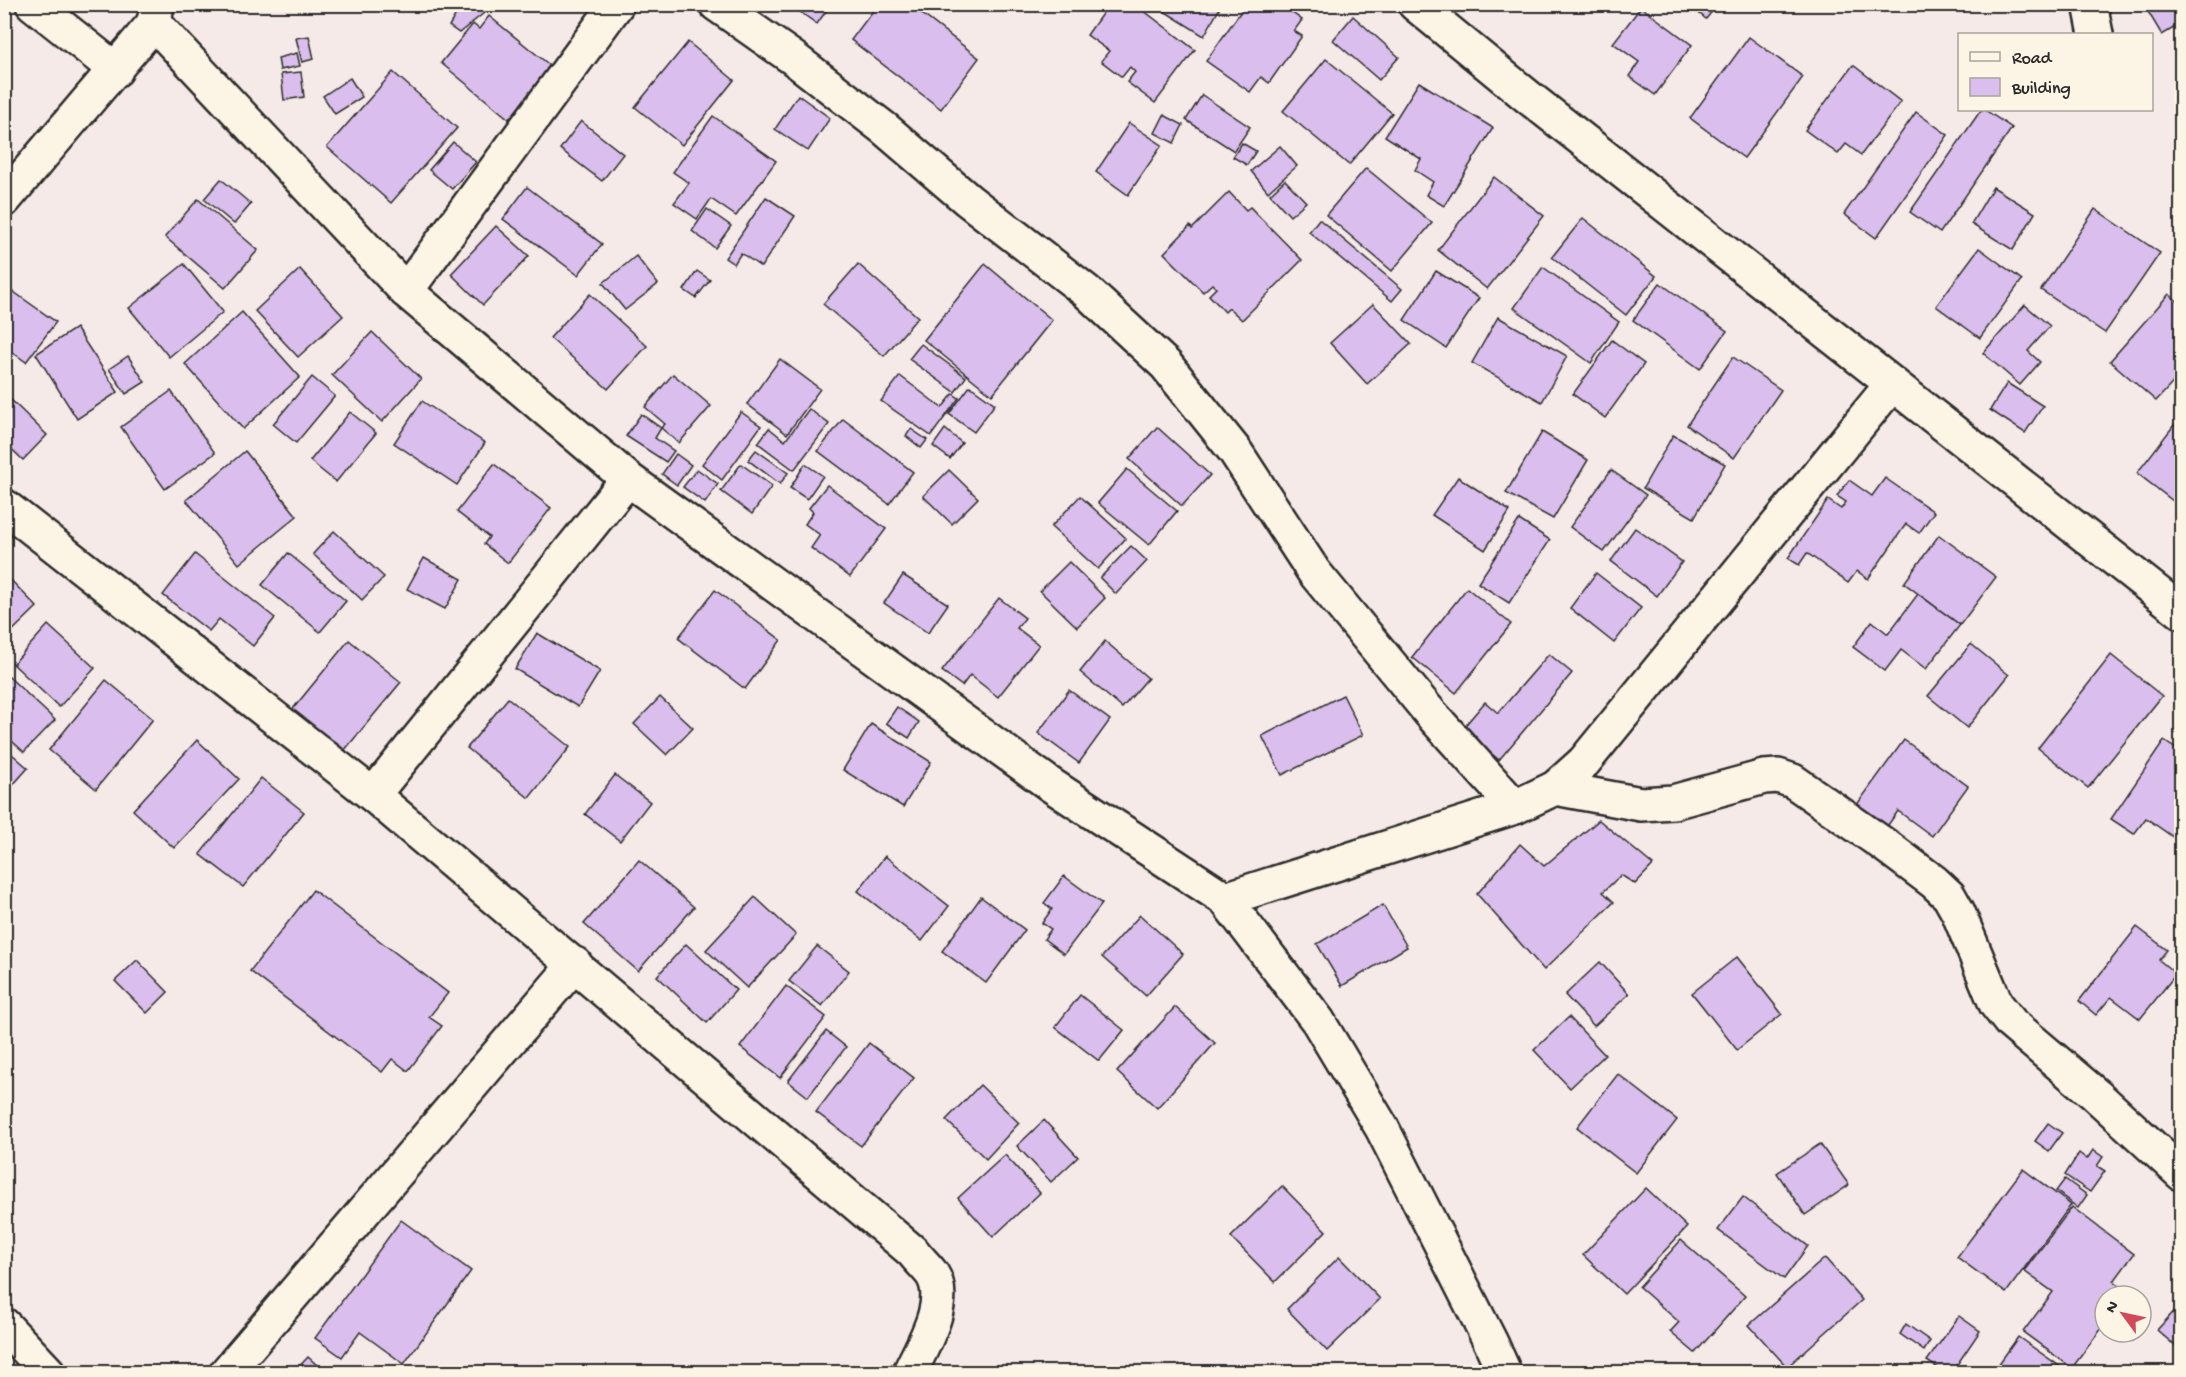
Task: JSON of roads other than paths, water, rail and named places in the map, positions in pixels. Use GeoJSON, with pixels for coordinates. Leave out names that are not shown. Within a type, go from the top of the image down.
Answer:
{"type":"FeatureCollection","features":[{"type":"Feature","properties":{"kind":"street"},"geometry":{"type":"LineString","coordinates":[[33,4],[116,70]]}},
{"type":"Feature","properties":{"kind":"street"},"geometry":{"type":"LineString","coordinates":[[406,291],[618,4]]}},
{"type":"Feature","properties":{"kind":"street"},"geometry":{"type":"LineString","coordinates":[[716,4],[793,58],[885,129],[968,200],[1086,291],[1166,365],[1235,451],[1314,572],[1431,714],[1515,807]]}},
{"type":"Feature","properties":{"kind":"street"},"geometry":{"type":"LineString","coordinates":[[1415,4],[1536,103],[2181,612]]}},
{"type":"Feature","properties":{"kind":"street"},"geometry":{"type":"LineString","coordinates":[[2090,4],[2096,33]]}},
{"type":"Feature","properties":{"kind":"street"},"geometry":{"type":"LineString","coordinates":[[4,200],[116,70],[155,14],[406,291],[628,479],[1051,785],[1225,899],[1318,1021],[1370,1108],[1491,1343],[1503,1372]]}},
{"type":"Feature","properties":{"kind":"street"},"geometry":{"type":"LineString","coordinates":[[1225,899],[1515,807],[1555,788],[1584,762],[1892,384]]}},
{"type":"Feature","properties":{"kind":"street"},"geometry":{"type":"LineString","coordinates":[[373,795],[628,479]]}},
{"type":"Feature","properties":{"kind":"street"},"geometry":{"type":"LineString","coordinates":[[4,506],[373,795],[914,1252],[933,1276],[939,1292],[937,1312],[910,1372]]}},
{"type":"Feature","properties":{"kind":"street"},"geometry":{"type":"LineString","coordinates":[[1555,788],[1641,804],[1673,801],[1764,777],[1778,776],[1793,781],[1886,846],[1949,896],[1958,912],[1996,1004],[2011,1023],[2096,1095],[2181,1174]]}},
{"type":"Feature","properties":{"kind":"street"},"geometry":{"type":"LineString","coordinates":[[226,1372],[575,964]]}},
{"type":"Feature","properties":{"kind":"street"},"geometry":{"type":"LineString","coordinates":[[4,1325],[48,1372]]}}]}
